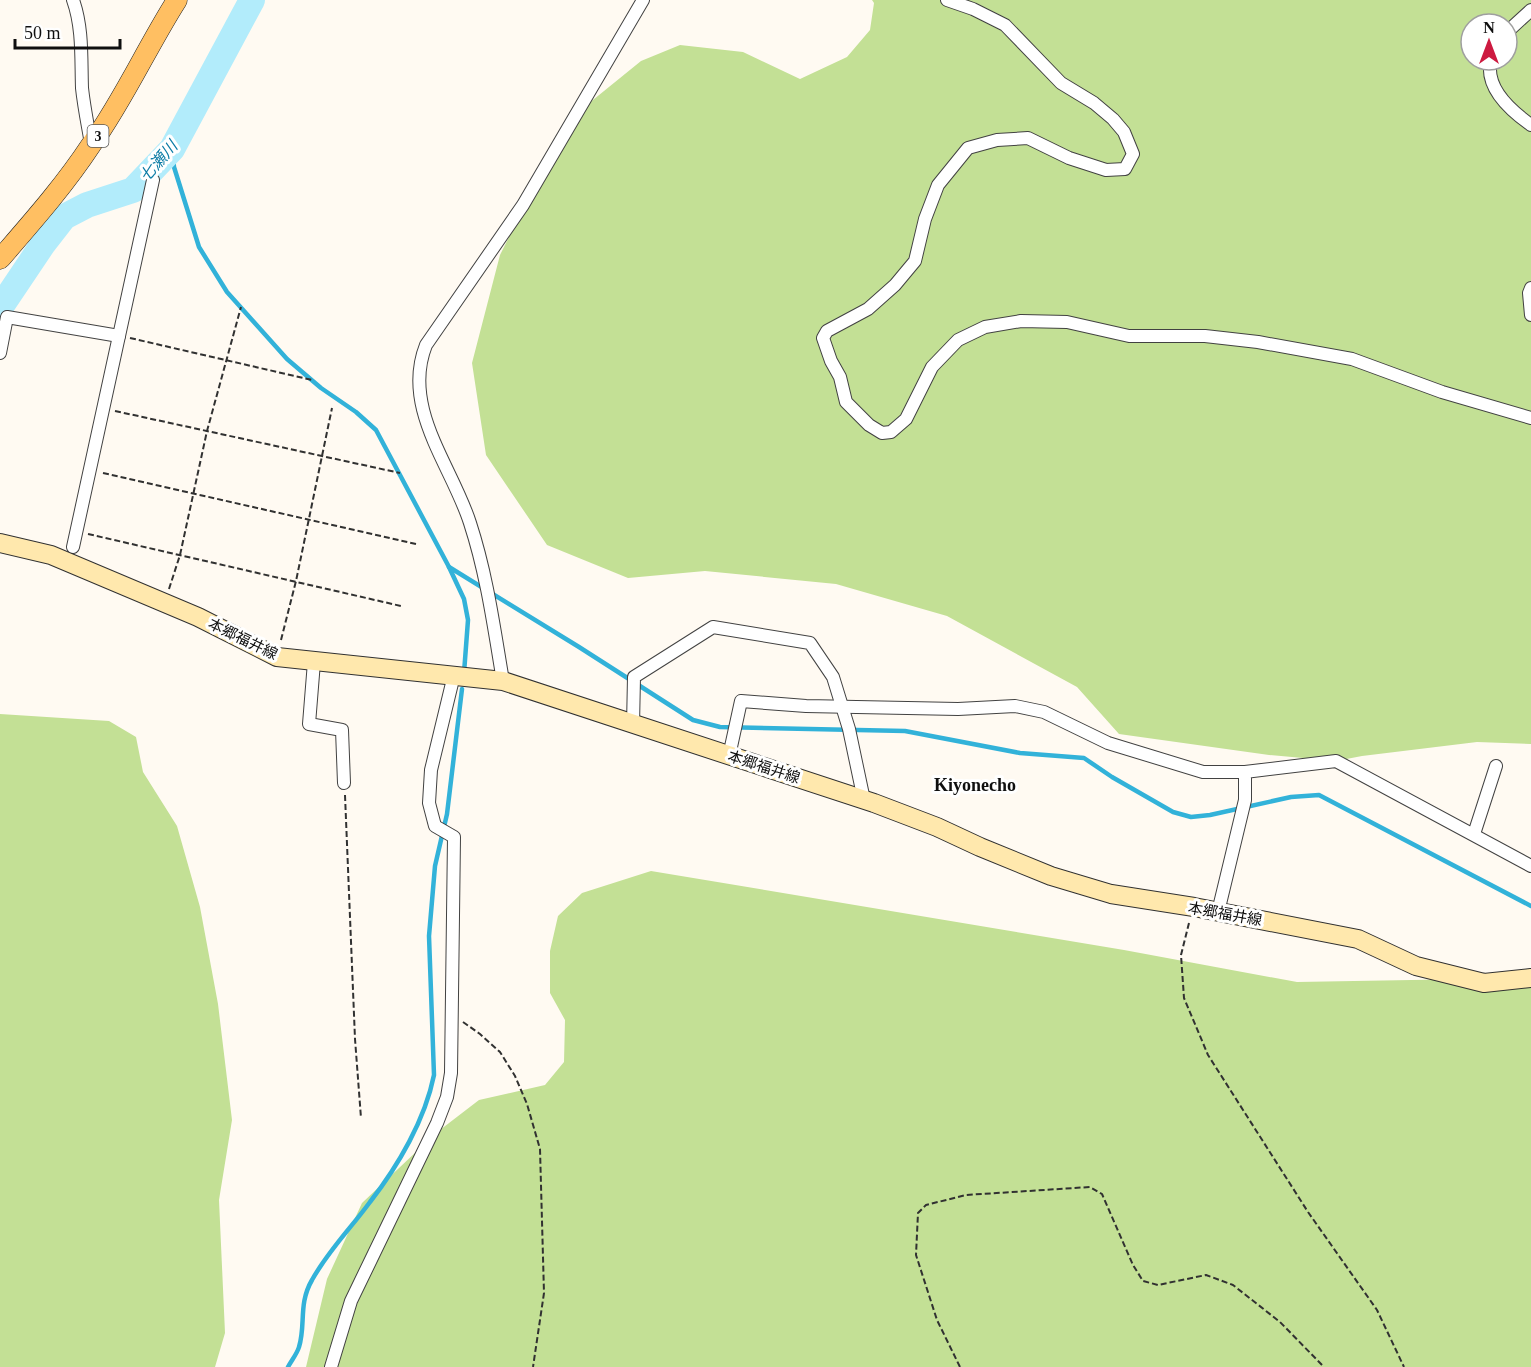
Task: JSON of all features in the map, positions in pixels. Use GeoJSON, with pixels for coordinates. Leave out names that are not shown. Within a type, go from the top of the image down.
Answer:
{"type":"FeatureCollection","features":[{"type":"Feature","properties":{"kind":"main road","name":"3"},"geometry":{"type":"LineString","coordinates":[[0,259],[53,197],[92,145],[177,0]]}},
{"type":"Feature","properties":{"kind":"main road","name":"本郷福井線"},"geometry":{"type":"LineString","coordinates":[[0,543],[51,555],[198,617],[277,657],[503,681],[864,800],[937,827],[980,848],[1051,876],[1111,894],[1358,939],[1416,966],[1484,983],[1531,978]]}},
{"type":"Feature","properties":{"kind":"street"},"geometry":{"type":"LineString","coordinates":[[73,0],[77,12],[82,90],[92,145]]}},
{"type":"Feature","properties":{"kind":"street"},"geometry":{"type":"LineString","coordinates":[[503,681],[483,567],[470,521],[432,435],[420,400],[420,361],[426,345],[523,205],[643,0]]}},
{"type":"Feature","properties":{"kind":"street"},"geometry":{"type":"LineString","coordinates":[[947,0],[973,9],[1005,25],[1061,83],[1094,103],[1113,119],[1124,132],[1132,154],[1125,169],[1106,170],[1069,158],[1028,138],[997,140],[969,148],[938,185],[925,219],[915,261],[896,285],[868,309],[827,331],[823,338],[831,361],[840,377],[846,402],[869,425],[882,433],[891,432],[906,419],[932,367],[958,340],[986,327],[1021,321],[1067,322],[1129,336],[1205,336],[1258,342],[1352,359],[1442,392],[1531,418]]}},
{"type":"Feature","properties":{"kind":"street"},"geometry":{"type":"LineString","coordinates":[[1519,21],[1531,10]]}},
{"type":"Feature","properties":{"kind":"street"},"geometry":{"type":"LineString","coordinates":[[1490,72],[1490,77],[1505,104],[1531,125]]}},
{"type":"Feature","properties":{"kind":"street"},"geometry":{"type":"LineString","coordinates":[[73,548],[153,180]]}},
{"type":"Feature","properties":{"kind":"street"},"geometry":{"type":"LineString","coordinates":[[1531,288],[1529,293],[1531,315]]}},
{"type":"Feature","properties":{"kind":"street"},"geometry":{"type":"LineString","coordinates":[[0,353],[5,315],[119,336]]}},
{"type":"Feature","properties":{"kind":"street"},"geometry":{"type":"LineString","coordinates":[[633,724],[634,677],[713,627],[810,643],[833,677],[864,800]]}},
{"type":"Feature","properties":{"kind":"street"},"geometry":{"type":"LineString","coordinates":[[314,662],[309,724],[342,730],[344,783]]}},
{"type":"Feature","properties":{"kind":"street"},"geometry":{"type":"LineString","coordinates":[[331,1367],[351,1301],[437,1123],[447,1097],[451,1073],[453,1014],[454,837],[435,826],[429,803],[431,770],[454,675]]}},
{"type":"Feature","properties":{"kind":"street"},"geometry":{"type":"LineString","coordinates":[[729,756],[741,701],[806,706],[958,709],[1016,706],[1044,711],[1108,743],[1203,772],[1245,772],[1336,761],[1531,866]]}},
{"type":"Feature","properties":{"kind":"street"},"geometry":{"type":"LineString","coordinates":[[1474,834],[1496,766]]}},
{"type":"Feature","properties":{"kind":"street"},"geometry":{"type":"LineString","coordinates":[[1218,912],[1245,800],[1245,772]]}},
{"type":"Feature","properties":{"kind":"path"},"geometry":{"type":"LineString","coordinates":[[165,603],[180,555],[207,431],[241,307]]}},
{"type":"Feature","properties":{"kind":"path"},"geometry":{"type":"LineString","coordinates":[[119,336],[312,380]]}},
{"type":"Feature","properties":{"kind":"path"},"geometry":{"type":"LineString","coordinates":[[103,408],[400,473]]}},
{"type":"Feature","properties":{"kind":"path"},"geometry":{"type":"LineString","coordinates":[[277,657],[296,581],[332,408]]}},
{"type":"Feature","properties":{"kind":"path"},"geometry":{"type":"LineString","coordinates":[[89,470],[416,544]]}},
{"type":"Feature","properties":{"kind":"path"},"geometry":{"type":"LineString","coordinates":[[76,531],[401,606]]}},
{"type":"Feature","properties":{"kind":"path"},"geometry":{"type":"LineString","coordinates":[[344,783],[355,1039],[361,1118]]}},
{"type":"Feature","properties":{"kind":"path"},"geometry":{"type":"LineString","coordinates":[[1194,908],[1181,955],[1184,998],[1208,1055],[1308,1212],[1377,1310],[1404,1367]]}},
{"type":"Feature","properties":{"kind":"path"},"geometry":{"type":"LineString","coordinates":[[453,1014],[500,1052],[515,1076],[527,1104],[540,1149],[544,1293],[533,1367]]}},
{"type":"Feature","properties":{"kind":"path"},"geometry":{"type":"LineString","coordinates":[[960,1367],[937,1320],[916,1255],[918,1213],[926,1205],[966,1195],[1090,1187],[1102,1194],[1133,1265],[1143,1281],[1158,1285],[1206,1275],[1233,1285],[1280,1322],[1324,1367]]}},
{"type":"Feature","properties":{"kind":"green space"},"geometry":{"type":"Polygon","coordinates":[[[872,0],[1531,0],[1531,744],[1477,742],[1336,761],[1269,755],[1119,734],[1077,687],[947,616],[836,584],[705,571],[628,578],[547,545],[486,455],[472,363],[500,255],[567,121],[641,61],[680,45],[743,52],[800,79],[847,57],[870,30],[874,3],[872,0]]]}},
{"type":"Feature","properties":{"kind":"green space"},"geometry":{"type":"Polygon","coordinates":[[[0,714],[109,721],[136,737],[143,772],[177,826],[200,907],[218,1004],[232,1120],[219,1200],[225,1333],[215,1367],[0,1367],[0,714]]]}},
{"type":"Feature","properties":{"kind":"green space"},"geometry":{"type":"Polygon","coordinates":[[[651,871],[1124,950],[1297,982],[1531,978],[1531,1367],[306,1367],[327,1279],[362,1203],[436,1133],[479,1100],[545,1085],[564,1062],[565,1020],[550,993],[550,951],[558,916],[582,893],[651,871]]]}},
{"type":"Feature","properties":{"kind":"waterway","name":"七瀬川"},"geometry":{"type":"LineString","coordinates":[[0,308],[64,217],[87,205],[133,190],[172,149],[252,0]]}},
{"type":"Feature","properties":{"kind":"waterway"},"geometry":{"type":"LineString","coordinates":[[172,149],[174,167],[199,247],[227,292],[287,359],[376,430],[464,599],[468,620],[464,673]]}},
{"type":"Feature","properties":{"kind":"waterway"},"geometry":{"type":"LineString","coordinates":[[449,567],[693,720],[720,727],[905,731],[1020,753],[1084,758],[1173,812],[1191,817],[1291,797],[1319,795],[1531,906]]}},
{"type":"Feature","properties":{"kind":"waterway"},"geometry":{"type":"LineString","coordinates":[[288,1367],[299,1347],[305,1298],[312,1280],[325,1259],[391,1173],[409,1142],[430,1092],[434,1075],[429,936],[435,866],[447,814],[462,689]]}},
{"type":"Feature","properties":{"kind":"district","name":"Kiyonecho"},"geometry":{"type":"Point","coordinates":[975,785]}}]}
